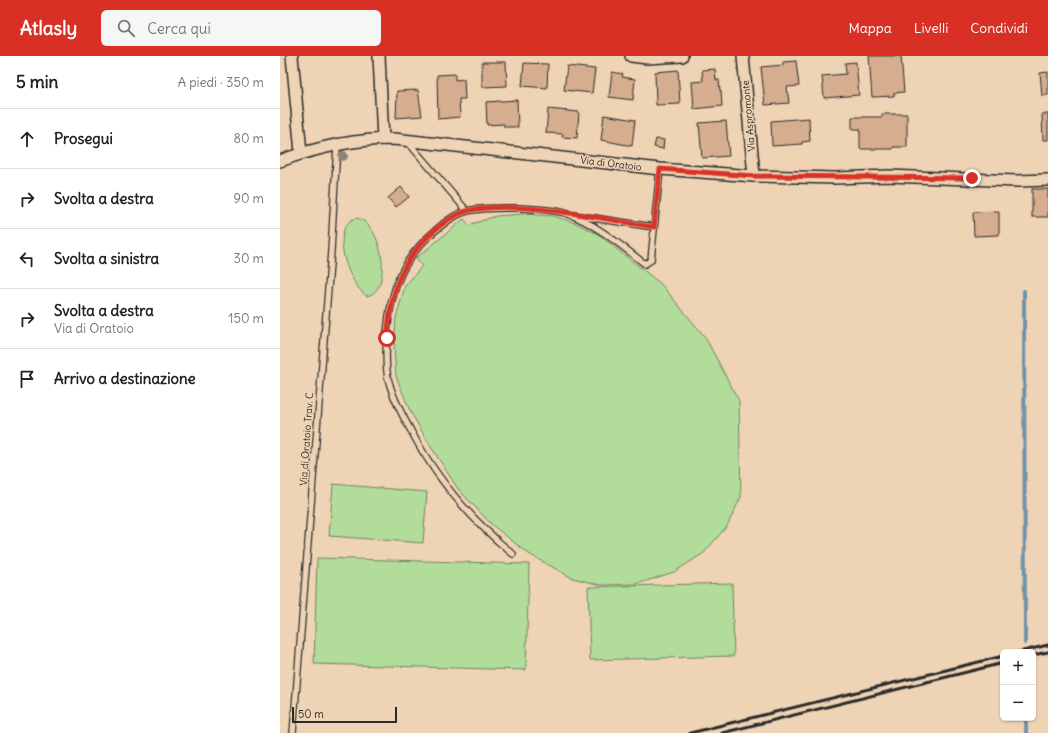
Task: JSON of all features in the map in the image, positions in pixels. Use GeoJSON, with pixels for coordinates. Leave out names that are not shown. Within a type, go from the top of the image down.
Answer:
{"type":"FeatureCollection","features":[{"type":"Feature","properties":{"kind":"street"},"geometry":{"type":"LineString","coordinates":[[292,56],[301,153]]}},
{"type":"Feature","properties":{"kind":"street"},"geometry":{"type":"LineString","coordinates":[[379,56],[383,139]]}},
{"type":"Feature","properties":{"kind":"street"},"geometry":{"type":"LineString","coordinates":[[631,56],[647,58],[682,56]]}},
{"type":"Feature","properties":{"kind":"street","name":"Via Aspromonte"},"geometry":{"type":"LineString","coordinates":[[743,56],[754,176]]}},
{"type":"Feature","properties":{"kind":"street","name":"Via di Oratoio"},"geometry":{"type":"LineString","coordinates":[[280,161],[301,153],[383,139],[405,140],[660,169],[754,176],[835,178],[936,177],[1017,181],[1048,180]]}},
{"type":"Feature","properties":{"kind":"lane"},"geometry":{"type":"LineString","coordinates":[[405,140],[467,211]]}},
{"type":"Feature","properties":{"kind":"lane","name":"Via di Oratoio Trav. C"},"geometry":{"type":"LineString","coordinates":[[293,733],[331,251],[337,146]]}},
{"type":"Feature","properties":{"kind":"lane"},"geometry":{"type":"LineString","coordinates":[[568,214],[604,232],[645,264],[651,260],[660,169]]}},
{"type":"Feature","properties":{"kind":"lane"},"geometry":{"type":"LineString","coordinates":[[513,554],[475,520],[450,493],[415,439],[396,402],[388,376],[386,358],[388,318],[392,298],[405,265],[414,250],[448,219],[467,211],[493,208],[528,208],[654,227]]}},
{"type":"Feature","properties":{"kind":"green space"},"geometry":{"type":"Polygon","coordinates":[[[522,214],[553,216],[576,223],[598,234],[661,284],[705,337],[739,401],[741,497],[727,526],[704,553],[674,572],[637,584],[601,585],[572,578],[529,554],[492,525],[458,489],[410,411],[396,376],[394,348],[396,318],[405,286],[422,266],[416,258],[464,219],[469,225],[496,216],[522,214]]]}},
{"type":"Feature","properties":{"kind":"green space"},"geometry":{"type":"Polygon","coordinates":[[[356,218],[365,222],[372,231],[378,243],[381,256],[382,270],[380,282],[375,291],[367,296],[360,290],[353,280],[344,256],[342,243],[343,232],[348,223],[356,218]]]}},
{"type":"Feature","properties":{"kind":"green space"},"geometry":{"type":"Polygon","coordinates":[[[333,484],[427,492],[423,543],[329,536],[333,484]]]}},
{"type":"Feature","properties":{"kind":"green space"},"geometry":{"type":"Polygon","coordinates":[[[317,558],[529,564],[526,670],[314,664],[317,558]]]}},
{"type":"Feature","properties":{"kind":"green space"},"geometry":{"type":"Polygon","coordinates":[[[732,583],[734,656],[590,660],[588,587],[732,583]]]}},
{"type":"Feature","properties":{"kind":"building"},"geometry":{"type":"Polygon","coordinates":[[[869,56],[901,56],[904,92],[894,93],[894,96],[872,97],[869,56]]]}},
{"type":"Feature","properties":{"kind":"building"},"geometry":{"type":"Polygon","coordinates":[[[796,61],[799,86],[787,87],[789,103],[765,105],[761,67],[783,65],[783,62],[796,61]]]}},
{"type":"Feature","properties":{"kind":"building"},"geometry":{"type":"Polygon","coordinates":[[[482,62],[506,62],[507,86],[482,87],[482,62]]]}},
{"type":"Feature","properties":{"kind":"building"},"geometry":{"type":"Polygon","coordinates":[[[856,62],[859,95],[824,98],[822,76],[846,74],[845,63],[856,62]]]}},
{"type":"Feature","properties":{"kind":"building"},"geometry":{"type":"Polygon","coordinates":[[[524,63],[548,64],[547,88],[522,86],[524,63]]]}},
{"type":"Feature","properties":{"kind":"building"},"geometry":{"type":"Polygon","coordinates":[[[567,66],[595,69],[592,93],[564,90],[567,66]]]}},
{"type":"Feature","properties":{"kind":"building"},"geometry":{"type":"Polygon","coordinates":[[[715,69],[716,80],[719,80],[720,91],[721,90],[722,106],[694,109],[692,82],[703,81],[702,70],[715,69]]]}},
{"type":"Feature","properties":{"kind":"building"},"geometry":{"type":"Polygon","coordinates":[[[678,70],[680,104],[656,105],[655,72],[678,70]]]}},
{"type":"Feature","properties":{"kind":"building"},"geometry":{"type":"Polygon","coordinates":[[[612,72],[623,74],[622,77],[635,79],[633,100],[609,97],[612,72]]]}},
{"type":"Feature","properties":{"kind":"building"},"geometry":{"type":"Polygon","coordinates":[[[1048,72],[1048,95],[1042,96],[1040,73],[1048,72]]]}},
{"type":"Feature","properties":{"kind":"building"},"geometry":{"type":"Polygon","coordinates":[[[455,74],[455,80],[464,79],[465,99],[459,99],[460,117],[438,119],[437,75],[455,74]]]}},
{"type":"Feature","properties":{"kind":"building"},"geometry":{"type":"Polygon","coordinates":[[[418,90],[422,116],[396,118],[397,91],[418,90]]]}},
{"type":"Feature","properties":{"kind":"building"},"geometry":{"type":"Polygon","coordinates":[[[517,100],[518,127],[504,127],[504,124],[487,125],[486,102],[517,100]]]}},
{"type":"Feature","properties":{"kind":"building"},"geometry":{"type":"Polygon","coordinates":[[[548,109],[579,112],[577,138],[562,137],[563,134],[546,133],[548,109]]]}},
{"type":"Feature","properties":{"kind":"building"},"geometry":{"type":"Polygon","coordinates":[[[882,114],[907,114],[907,147],[893,147],[893,149],[860,149],[860,129],[852,129],[852,117],[882,117],[882,114]]]}},
{"type":"Feature","properties":{"kind":"building"},"geometry":{"type":"Polygon","coordinates":[[[1042,114],[1048,114],[1048,140],[1043,140],[1042,114]]]}},
{"type":"Feature","properties":{"kind":"building"},"geometry":{"type":"Polygon","coordinates":[[[604,115],[635,120],[632,146],[601,140],[604,115]]]}},
{"type":"Feature","properties":{"kind":"building"},"geometry":{"type":"Polygon","coordinates":[[[809,118],[810,141],[802,142],[802,144],[772,146],[771,121],[809,118]]]}},
{"type":"Feature","properties":{"kind":"building"},"geometry":{"type":"Polygon","coordinates":[[[726,121],[729,156],[702,158],[699,123],[726,121]]]}},
{"type":"Feature","properties":{"kind":"building"},"geometry":{"type":"Polygon","coordinates":[[[656,139],[664,140],[663,149],[654,147],[656,139]]]}},
{"type":"Feature","properties":{"kind":"building"},"geometry":{"type":"Polygon","coordinates":[[[401,187],[409,197],[396,207],[388,198],[401,187]]]}},
{"type":"Feature","properties":{"kind":"building"},"geometry":{"type":"Polygon","coordinates":[[[1032,189],[1048,189],[1048,217],[1032,217],[1032,189]]]}},
{"type":"Feature","properties":{"kind":"building"},"geometry":{"type":"Polygon","coordinates":[[[999,211],[999,235],[974,236],[973,212],[999,211]]]}},
{"type":"Feature","properties":{"kind":"waterway"},"geometry":{"type":"LineString","coordinates":[[1024,291],[1025,643]]}},
{"type":"Feature","properties":{"kind":"waterway"},"geometry":{"type":"LineString","coordinates":[[1026,721],[1026,733]]}},
{"type":"Feature","properties":{"kind":"railway"},"geometry":{"type":"LineString","coordinates":[[1031,649],[1048,645]]}},
{"type":"Feature","properties":{"kind":"railway"},"geometry":{"type":"LineString","coordinates":[[1036,654],[1048,652]]}},
{"type":"Feature","properties":{"kind":"railway"},"geometry":{"type":"LineString","coordinates":[[690,733],[1000,657]]}},
{"type":"Feature","properties":{"kind":"railway"},"geometry":{"type":"LineString","coordinates":[[722,733],[1000,664]]}},
{"type":"Feature","properties":{"kind":"route"},"geometry":{"type":"LineString","coordinates":[[387,338],[388,318],[392,298],[398,279],[414,250],[448,219],[467,211],[493,208],[528,208],[654,227],[660,169],[754,176],[835,178],[889,176],[972,178]]}}]}
